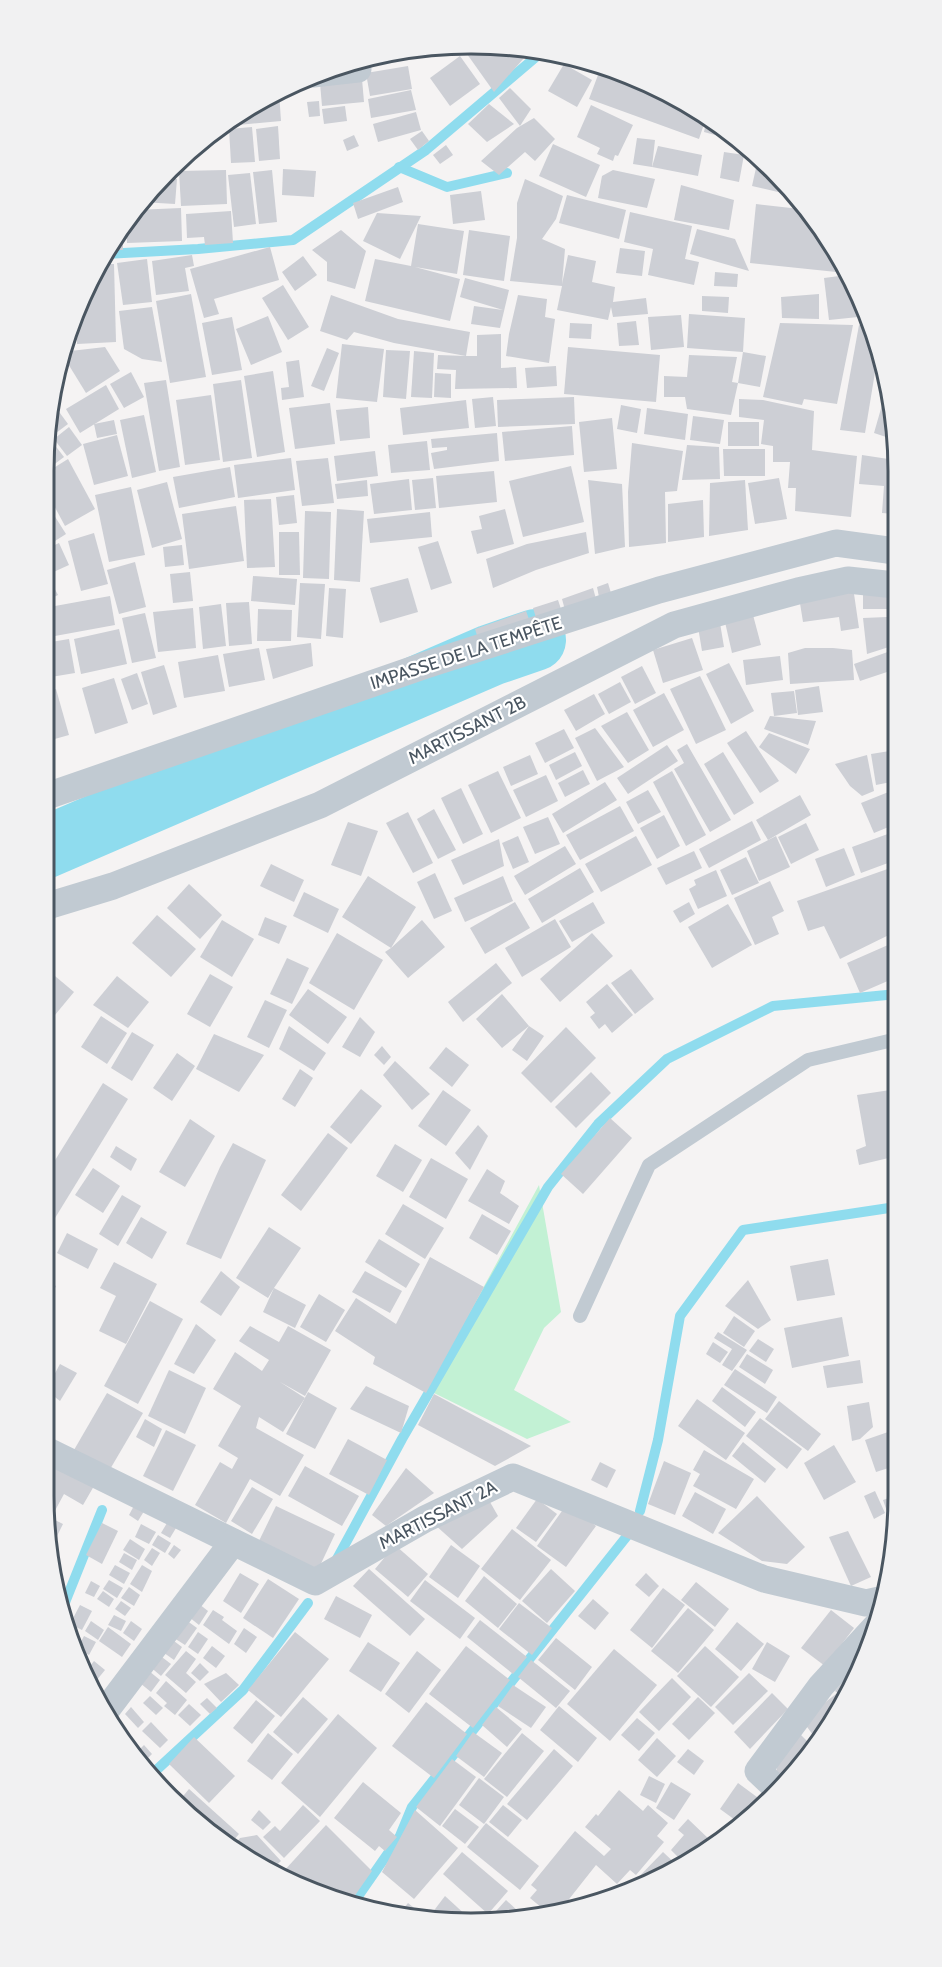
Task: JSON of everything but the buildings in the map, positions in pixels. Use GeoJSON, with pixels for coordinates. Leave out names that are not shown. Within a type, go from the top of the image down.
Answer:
{"type":"FeatureCollection","features":[{"type":"Feature","properties":{"kind":"street","name":"IMPASSE DE LA TEMPÊTE"},"geometry":{"type":"LineString","coordinates":[[54,794],[426,665],[659,590],[836,543],[888,549]]}},
{"type":"Feature","properties":{"kind":"street","name":"MARTISSANT 2B"},"geometry":{"type":"LineString","coordinates":[[54,903],[113,886],[320,805],[674,626],[798,591],[848,580],[888,584]]}},
{"type":"Feature","properties":{"kind":"street","name":"MARTISSANT 2A"},"geometry":{"type":"LineString","coordinates":[[54,1454],[315,1582],[425,1519],[513,1477],[764,1579],[866,1604],[875,1602]]}},
{"type":"Feature","properties":{"kind":"street"},"geometry":{"type":"LineString","coordinates":[[110,1704],[233,1542]]}},
{"type":"Feature","properties":{"kind":"street"},"geometry":{"type":"LineString","coordinates":[[772,1785],[758,1771],[821,1686],[861,1642]]}},
{"type":"Feature","properties":{"kind":"lane"},"geometry":{"type":"LineString","coordinates":[[580,1316],[649,1165],[808,1060],[888,1041]]}},
{"type":"Feature","properties":{"kind":"green space"},"geometry":{"type":"Polygon","coordinates":[[[539,1185],[561,1312],[544,1328],[514,1390],[571,1422],[527,1439],[434,1393],[426,1393],[539,1185]]]}},
{"type":"Feature","properties":{"kind":"waterway"},"geometry":{"type":"LineString","coordinates":[[115,253],[198,249],[293,240],[426,150],[533,59]]}},
{"type":"Feature","properties":{"kind":"waterway"},"geometry":{"type":"LineString","coordinates":[[399,167],[447,187],[507,173]]}},
{"type":"Feature","properties":{"kind":"waterway"},"geometry":{"type":"LineString","coordinates":[[54,844],[491,655],[535,640]]}},
{"type":"Feature","properties":{"kind":"waterway"},"geometry":{"type":"LineString","coordinates":[[337,1559],[402,1439],[548,1187],[598,1124],[667,1059],[773,1006],[888,995]]}},
{"type":"Feature","properties":{"kind":"waterway"},"geometry":{"type":"LineString","coordinates":[[640,1511],[658,1440],[680,1316],[743,1230],[888,1208]]}},
{"type":"Feature","properties":{"kind":"waterway"},"geometry":{"type":"LineString","coordinates":[[67,1598],[102,1510]]}},
{"type":"Feature","properties":{"kind":"waterway"},"geometry":{"type":"LineString","coordinates":[[357,1897],[400,1836],[412,1807],[627,1536]]}},
{"type":"Feature","properties":{"kind":"waterway"},"geometry":{"type":"LineString","coordinates":[[156,1770],[243,1690],[308,1603]]}}]}
